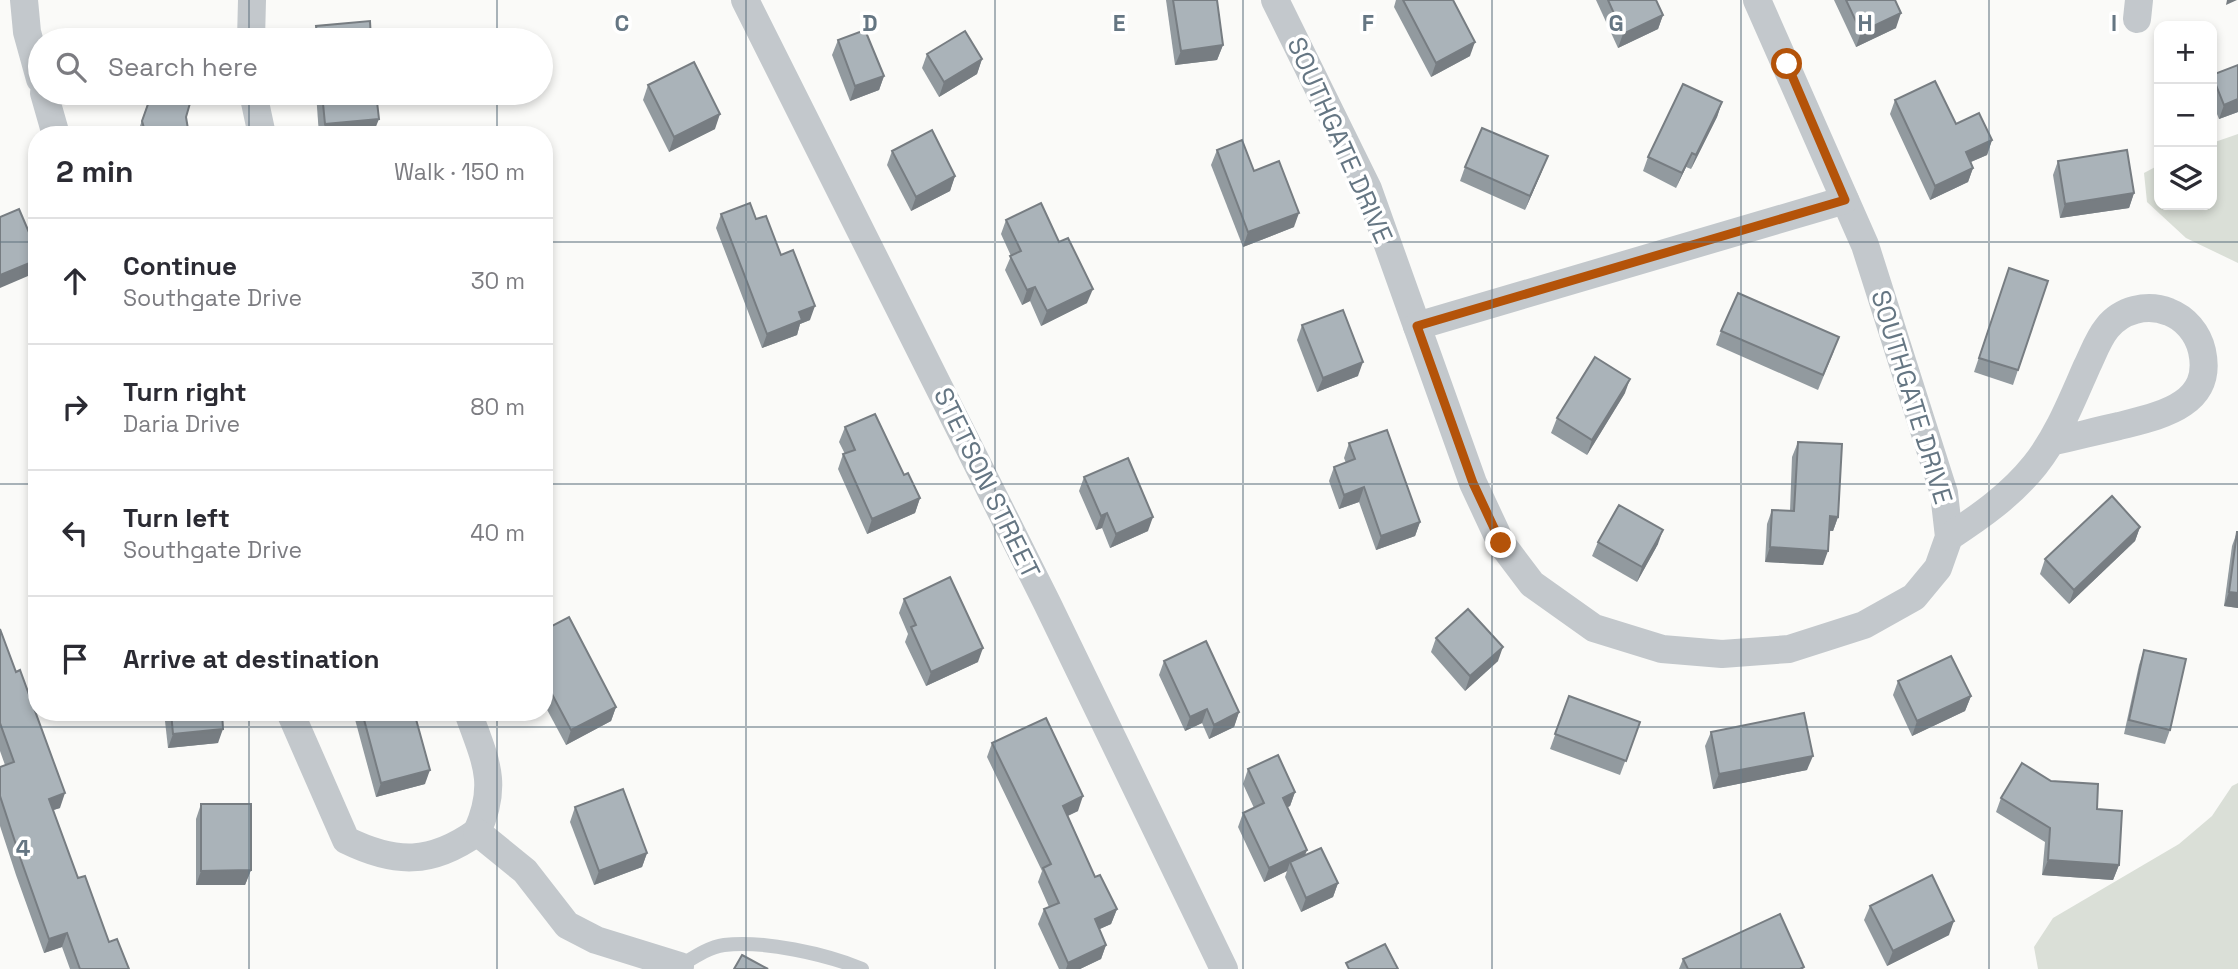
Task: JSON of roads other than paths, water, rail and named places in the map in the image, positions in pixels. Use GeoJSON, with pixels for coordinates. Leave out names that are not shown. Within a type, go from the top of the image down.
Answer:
{"type":"FeatureCollection","features":[{"type":"Feature","properties":{"kind":"street"},"geometry":{"type":"LineString","coordinates":[[24,0],[28,36]]}},
{"type":"Feature","properties":{"kind":"street"},"geometry":{"type":"LineString","coordinates":[[251,28],[252,0]]}},
{"type":"Feature","properties":{"kind":"street","name":"STETSON STREET"},"geometry":{"type":"LineString","coordinates":[[745,0],[986,480],[1224,969]]}},
{"type":"Feature","properties":{"kind":"street","name":"SOUTHGATE DRIVE"},"geometry":{"type":"LineString","coordinates":[[1275,0],[1368,189],[1473,483],[1501,543],[1532,584],[1594,628],[1662,649],[1722,654],[1789,649],[1864,625],[1914,597],[1938,568],[1949,537],[1944,493],[1865,245],[1757,0]]}},
{"type":"Feature","properties":{"kind":"street"},"geometry":{"type":"LineString","coordinates":[[47,105],[53,126]]}},
{"type":"Feature","properties":{"kind":"street"},"geometry":{"type":"LineString","coordinates":[[256,105],[260,126]]}},
{"type":"Feature","properties":{"kind":"street"},"geometry":{"type":"LineString","coordinates":[[1417,326],[1845,200]]}},
{"type":"Feature","properties":{"kind":"street"},"geometry":{"type":"LineString","coordinates":[[1949,537],[2000,501],[2034,467],[2051,442],[2100,340],[2113,321],[2132,310],[2154,308],[2176,314],[2192,329],[2202,349],[2203,360],[2199,383],[2187,401],[2168,413],[2051,442]]}},
{"type":"Feature","properties":{"kind":"street"},"geometry":{"type":"LineString","coordinates":[[294,721],[346,840],[392,858],[447,850],[477,832],[488,807],[490,789],[471,721]]}},
{"type":"Feature","properties":{"kind":"street"},"geometry":{"type":"LineString","coordinates":[[477,832],[524,871],[567,925],[596,940],[680,965]]}},
{"type":"Feature","properties":{"kind":"lane"},"geometry":{"type":"LineString","coordinates":[[680,965],[721,945],[740,944],[793,950],[862,969]]}}]}
